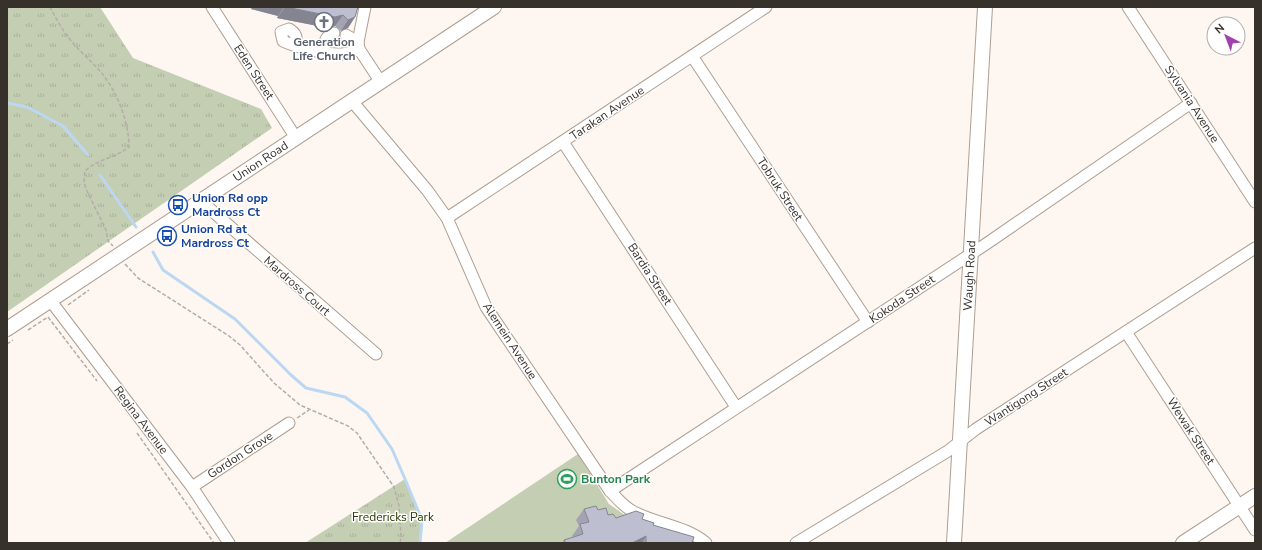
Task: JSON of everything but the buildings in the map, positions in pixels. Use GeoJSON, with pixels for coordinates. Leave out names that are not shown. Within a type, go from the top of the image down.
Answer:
{"type":"FeatureCollection","features":[{"type":"Feature","properties":{"kind":"main road","name":"Union Road"},"geometry":{"type":"LineString","coordinates":[[7,329],[351,100],[494,7]]}},
{"type":"Feature","properties":{"kind":"main road","name":"Waugh Road"},"geometry":{"type":"LineString","coordinates":[[954,543],[985,7]]}},
{"type":"Feature","properties":{"kind":"main road"},"geometry":{"type":"LineString","coordinates":[[1183,543],[1255,496]]}},
{"type":"Feature","properties":{"kind":"street","name":"Eden Street"},"geometry":{"type":"LineString","coordinates":[[212,7],[296,138]]}},
{"type":"Feature","properties":{"kind":"street"},"geometry":{"type":"LineString","coordinates":[[358,46],[365,7]]}},
{"type":"Feature","properties":{"kind":"street","name":"Tarakan Avenue"},"geometry":{"type":"LineString","coordinates":[[447,218],[766,7]]}},
{"type":"Feature","properties":{"kind":"street","name":"Sylvania Avenue"},"geometry":{"type":"LineString","coordinates":[[1128,7],[1255,202]]}},
{"type":"Feature","properties":{"kind":"street"},"geometry":{"type":"LineString","coordinates":[[324,52],[325,40],[334,33]]}},
{"type":"Feature","properties":{"kind":"street"},"geometry":{"type":"LineString","coordinates":[[346,35],[358,46],[380,81]]}},
{"type":"Feature","properties":{"kind":"street"},"geometry":{"type":"LineString","coordinates":[[296,46],[339,54],[358,46]]}},
{"type":"Feature","properties":{"kind":"street","name":"Tobruk Street"},"geometry":{"type":"LineString","coordinates":[[692,56],[868,322]]}},
{"type":"Feature","properties":{"kind":"street","name":"Alemein Avenue"},"geometry":{"type":"LineString","coordinates":[[351,100],[427,190],[447,218],[486,307],[610,491],[621,503],[635,512],[681,529],[706,543]]}},
{"type":"Feature","properties":{"kind":"street","name":"Kokoda Street"},"geometry":{"type":"LineString","coordinates":[[610,491],[736,407],[868,322],[1191,103]]}},
{"type":"Feature","properties":{"kind":"street","name":"Bardia Street"},"geometry":{"type":"LineString","coordinates":[[563,142],[736,407]]}},
{"type":"Feature","properties":{"kind":"street","name":"Mardross Court"},"geometry":{"type":"LineString","coordinates":[[202,200],[210,209],[376,354]]}},
{"type":"Feature","properties":{"kind":"street","name":"Wantigong Street"},"geometry":{"type":"LineString","coordinates":[[796,543],[948,451],[960,441],[1255,248]]}},
{"type":"Feature","properties":{"kind":"street","name":"Regina Avenue"},"geometry":{"type":"LineString","coordinates":[[50,300],[192,487],[229,543]]}},
{"type":"Feature","properties":{"kind":"street","name":"Wewak Street"},"geometry":{"type":"LineString","coordinates":[[1126,332],[1255,530]]}},
{"type":"Feature","properties":{"kind":"street","name":"Gordon Grove"},"geometry":{"type":"LineString","coordinates":[[192,487],[289,423]]}},
{"type":"Feature","properties":{"kind":"path"},"geometry":{"type":"LineString","coordinates":[[50,7],[72,42],[105,77],[124,115],[129,133],[129,148],[92,164],[85,171],[84,183],[106,230],[108,241],[113,247]]}},
{"type":"Feature","properties":{"kind":"path"},"geometry":{"type":"LineString","coordinates":[[125,265],[138,278],[224,332],[240,345],[274,383],[309,410],[348,426],[357,433],[394,487],[399,506],[400,543]]}},
{"type":"Feature","properties":{"kind":"path"},"geometry":{"type":"LineString","coordinates":[[48,317],[101,385]]}},
{"type":"Feature","properties":{"kind":"path"},"geometry":{"type":"LineString","coordinates":[[289,423],[309,410]]}},
{"type":"Feature","properties":{"kind":"path"},"geometry":{"type":"LineString","coordinates":[[135,430],[214,543]]}},
{"type":"Feature","properties":{"kind":"green space"},"geometry":{"type":"Polygon","coordinates":[[[7,7],[100,7],[133,58],[261,109],[272,128],[7,312],[7,7]]]}},
{"type":"Feature","properties":{"kind":"green space","name":"Bunton Park"},"geometry":{"type":"Polygon","coordinates":[[[578,454],[609,504],[629,518],[685,543],[445,543],[578,454]]]}},
{"type":"Feature","properties":{"kind":"green space","name":"Fredericks Park"},"geometry":{"type":"Polygon","coordinates":[[[405,479],[422,520],[420,543],[305,543],[405,479]]]}},
{"type":"Feature","properties":{"kind":"waterway"},"geometry":{"type":"LineString","coordinates":[[7,103],[27,107],[63,126],[88,155]]}},
{"type":"Feature","properties":{"kind":"waterway"},"geometry":{"type":"LineString","coordinates":[[100,175],[136,227]]}},
{"type":"Feature","properties":{"kind":"waterway"},"geometry":{"type":"LineString","coordinates":[[153,252],[163,270],[235,319],[306,388],[345,397],[367,413],[392,449],[422,520],[420,543]]}},
{"type":"Feature","properties":{"kind":"place","name":"Generation Life Church"},"geometry":{"type":"Point","coordinates":[324,22]}},
{"type":"Feature","properties":{"kind":"place","name":"Union Rd opp Mardross Ct"},"geometry":{"type":"Point","coordinates":[178,205]}},
{"type":"Feature","properties":{"kind":"place","name":"Union Rd at Mardross Ct"},"geometry":{"type":"Point","coordinates":[167,236]}},
{"type":"Feature","properties":{"kind":"place","name":"Bunton Park"},"geometry":{"type":"Point","coordinates":[567,479]}}]}
